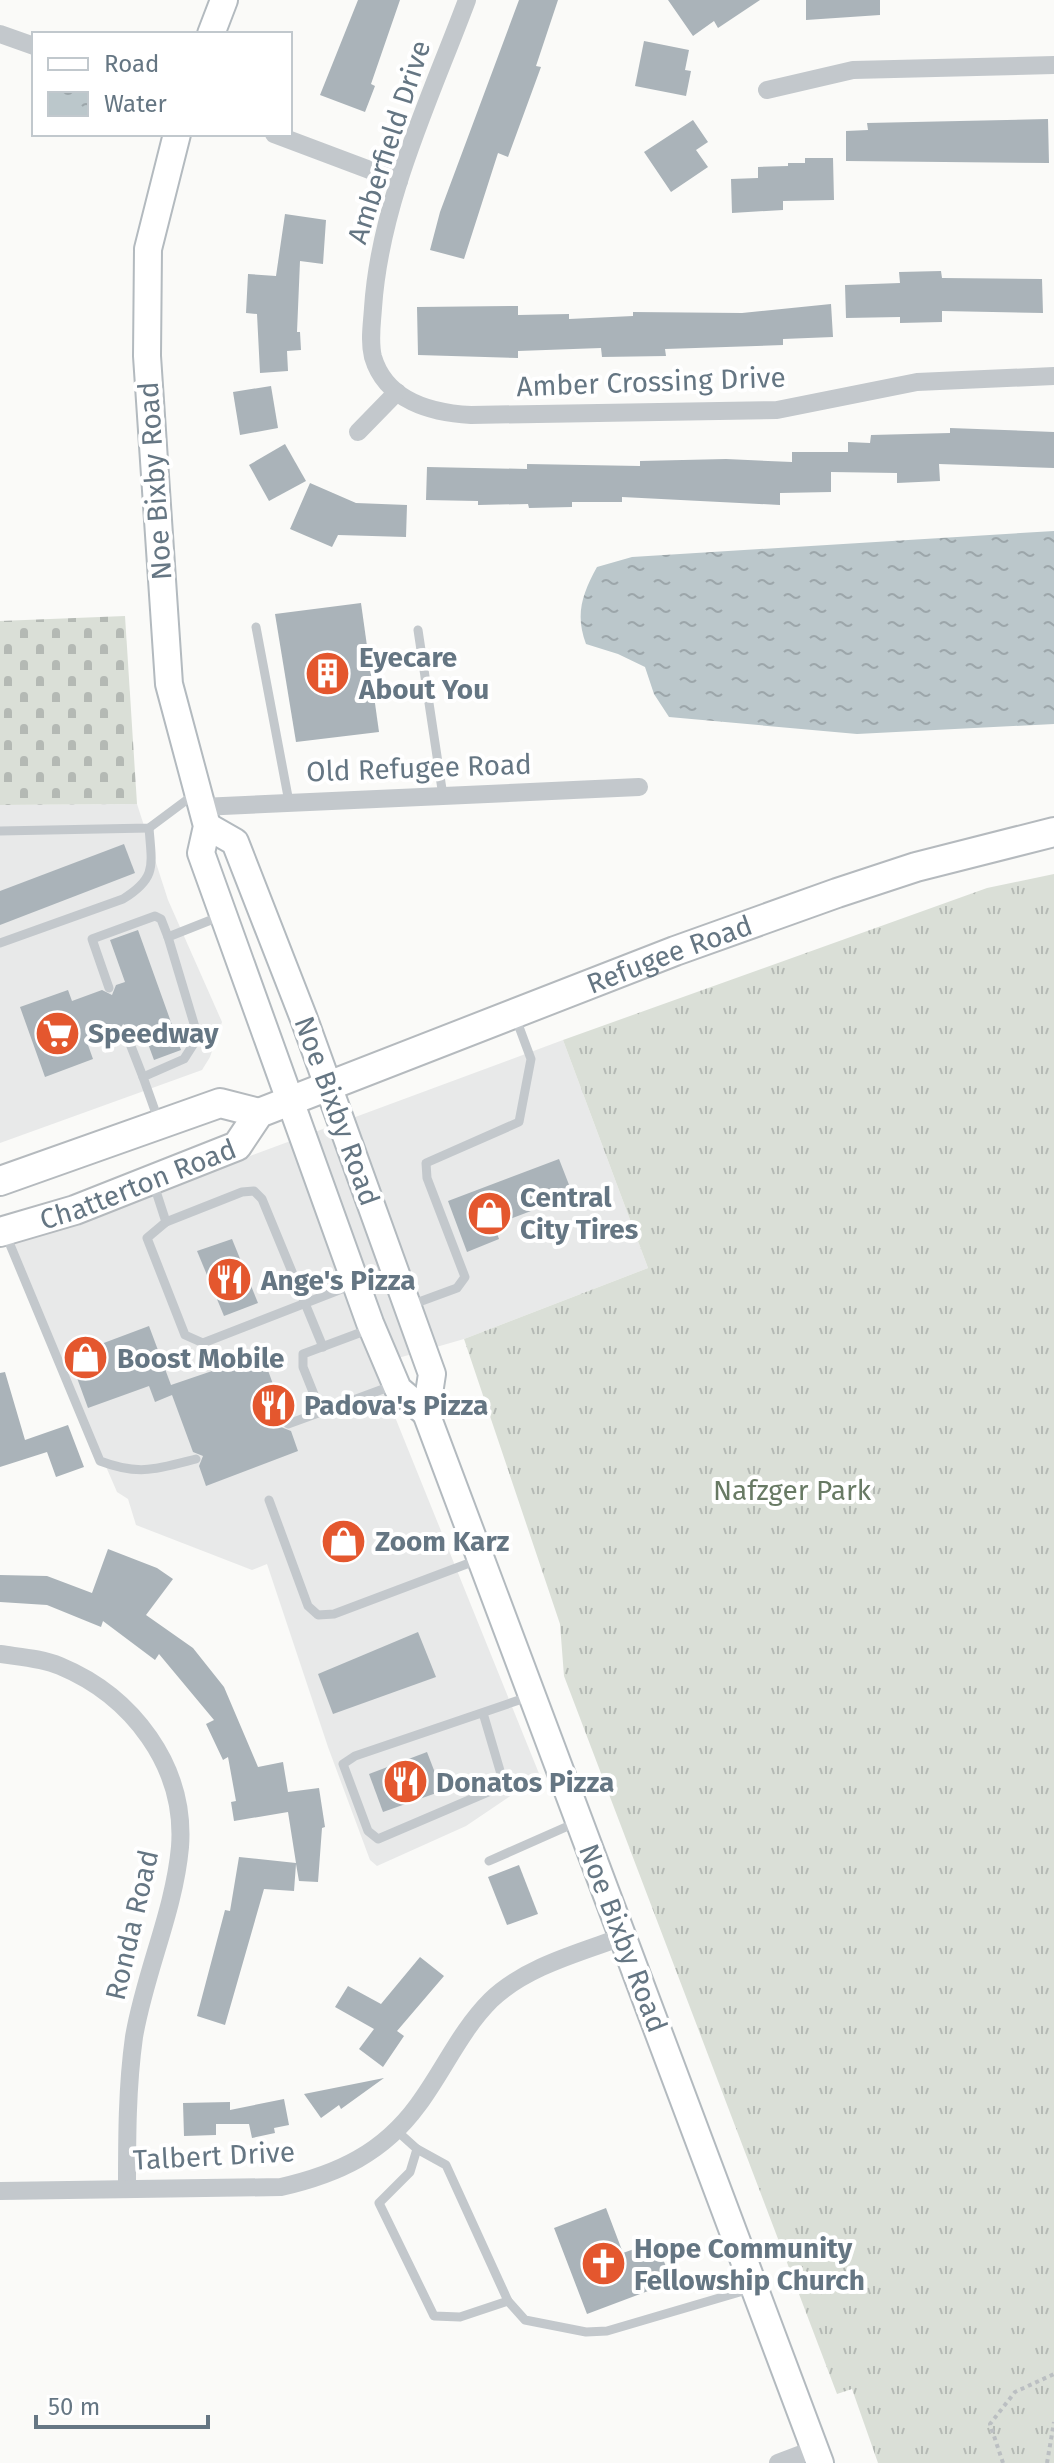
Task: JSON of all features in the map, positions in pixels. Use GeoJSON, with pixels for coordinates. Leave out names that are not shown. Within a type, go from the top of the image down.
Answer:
{"type":"FeatureCollection","features":[{"type":"Feature","properties":{"kind":"main road","name":"Refugee Road"},"geometry":{"type":"LineString","coordinates":[[291,1100],[837,893],[916,867],[1054,832]]}},
{"type":"Feature","properties":{"kind":"main road","name":"Chatterton Road"},"geometry":{"type":"LineString","coordinates":[[2,1231],[75,1210],[237,1146],[259,1113],[291,1100]]}},
{"type":"Feature","properties":{"kind":"main road","name":"Chatterton Road"},"geometry":{"type":"LineString","coordinates":[[0,1181],[220,1103],[259,1113]]}},
{"type":"Feature","properties":{"kind":"street"},"geometry":{"type":"LineString","coordinates":[[212,32],[224,0]]}},
{"type":"Feature","properties":{"kind":"street","name":"Amberfield Drive"},"geometry":{"type":"LineString","coordinates":[[397,392],[381,374],[371,342],[375,276],[399,181],[467,0]]}},
{"type":"Feature","properties":{"kind":"street"},"geometry":{"type":"LineString","coordinates":[[0,34],[32,45]]}},
{"type":"Feature","properties":{"kind":"street"},"geometry":{"type":"LineString","coordinates":[[767,90],[853,70],[1054,65]]}},
{"type":"Feature","properties":{"kind":"street","name":"Noe Bixby Road"},"geometry":{"type":"LineString","coordinates":[[176,136],[148,249],[147,356],[169,684],[201,809],[201,853],[355,1284],[396,1385],[426,1413],[817,2456]]}},
{"type":"Feature","properties":{"kind":"street"},"geometry":{"type":"LineString","coordinates":[[279,136],[399,181]]}},
{"type":"Feature","properties":{"kind":"street","name":"Amber Crossing Drive"},"geometry":{"type":"LineString","coordinates":[[397,392],[438,413],[471,415],[777,410],[917,382],[1054,376]]}},
{"type":"Feature","properties":{"kind":"street"},"geometry":{"type":"LineString","coordinates":[[358,432],[397,392]]}},
{"type":"Feature","properties":{"kind":"street","name":"Old Refugee Road"},"geometry":{"type":"LineString","coordinates":[[201,809],[289,802],[639,787]]}},
{"type":"Feature","properties":{"kind":"street","name":"Noe Bixby Road"},"geometry":{"type":"LineString","coordinates":[[201,809],[235,842],[328,1085],[432,1374],[426,1413]]}},
{"type":"Feature","properties":{"kind":"street","name":"Ronda Road"},"geometry":{"type":"LineString","coordinates":[[0,1654],[57,1665],[110,1694],[157,1748],[180,1816],[173,1887],[135,2035],[128,2095],[127,2189]]}},
{"type":"Feature","properties":{"kind":"street","name":"Talbert Drive"},"geometry":{"type":"LineString","coordinates":[[0,2191],[281,2187],[327,2176],[354,2164],[397,2131],[419,2104],[465,2029],[493,1998],[527,1975],[622,1937]]}},
{"type":"Feature","properties":{"kind":"street"},"geometry":{"type":"LineString","coordinates":[[778,2463],[817,2456]]}},
{"type":"Feature","properties":{"kind":"lane"},"geometry":{"type":"LineString","coordinates":[[256,627],[289,802]]}},
{"type":"Feature","properties":{"kind":"lane"},"geometry":{"type":"LineString","coordinates":[[418,630],[443,796]]}},
{"type":"Feature","properties":{"kind":"lane"},"geometry":{"type":"LineString","coordinates":[[0,831],[149,828],[201,809]]}},
{"type":"Feature","properties":{"kind":"lane"},"geometry":{"type":"LineString","coordinates":[[0,943],[123,899],[140,888],[149,877],[152,862],[149,828]]}},
{"type":"Feature","properties":{"kind":"lane"},"geometry":{"type":"LineString","coordinates":[[109,988],[92,939],[155,916],[161,919],[198,1037],[184,1059],[143,1077]]}},
{"type":"Feature","properties":{"kind":"lane"},"geometry":{"type":"LineString","coordinates":[[168,937],[221,916]]}},
{"type":"Feature","properties":{"kind":"lane"},"geometry":{"type":"LineString","coordinates":[[408,1306],[457,1288],[465,1277],[427,1178],[426,1163],[519,1122],[531,1059],[514,1013]]}},
{"type":"Feature","properties":{"kind":"lane"},"geometry":{"type":"LineString","coordinates":[[125,1031],[159,1124]]}},
{"type":"Feature","properties":{"kind":"lane"},"geometry":{"type":"LineString","coordinates":[[152,1181],[166,1222]]}},
{"type":"Feature","properties":{"kind":"lane"},"geometry":{"type":"LineString","coordinates":[[323,1347],[305,1304],[262,1199],[254,1191],[242,1192],[166,1222],[147,1238],[185,1335],[203,1343],[305,1304],[355,1284]]}},
{"type":"Feature","properties":{"kind":"lane"},"geometry":{"type":"LineString","coordinates":[[2,1231],[100,1461],[124,1470],[146,1472],[196,1459]]}},
{"type":"Feature","properties":{"kind":"lane"},"geometry":{"type":"LineString","coordinates":[[321,1412],[303,1367],[303,1354],[373,1328]]}},
{"type":"Feature","properties":{"kind":"lane"},"geometry":{"type":"LineString","coordinates":[[288,1424],[396,1385]]}},
{"type":"Feature","properties":{"kind":"lane"},"geometry":{"type":"LineString","coordinates":[[269,1500],[308,1606],[318,1615],[334,1614],[480,1559]]}},
{"type":"Feature","properties":{"kind":"lane"},"geometry":{"type":"LineString","coordinates":[[483,1713],[501,1774],[495,1789],[378,1839],[368,1831],[343,1764],[355,1756],[531,1696]]}},
{"type":"Feature","properties":{"kind":"lane"},"geometry":{"type":"LineString","coordinates":[[489,1861],[578,1821]]}},
{"type":"Feature","properties":{"kind":"lane"},"geometry":{"type":"LineString","coordinates":[[397,2131],[417,2149],[446,2165],[508,2301],[525,2320],[586,2332],[607,2331],[753,2288]]}},
{"type":"Feature","properties":{"kind":"lane"},"geometry":{"type":"LineString","coordinates":[[417,2149],[410,2172],[379,2203],[434,2316],[460,2317],[508,2301]]}},
{"type":"Feature","properties":{"kind":"path"},"geometry":{"type":"LineString","coordinates":[[1003,2463],[990,2424],[1015,2392],[1054,2374]]}},
{"type":"Feature","properties":{"kind":"path"},"geometry":{"type":"LineString","coordinates":[[1047,2463],[1054,2422]]}},
{"type":"Feature","properties":{"kind":"shaded area"},"geometry":{"type":"Polygon","coordinates":[[[137,804],[168,900],[222,1022],[210,1057],[202,1070],[0,1143],[0,805],[137,804]]]}},
{"type":"Feature","properties":{"kind":"shaded area"},"geometry":{"type":"Polygon","coordinates":[[[563,1040],[648,1268],[464,1339],[374,1365],[540,1776],[466,1826],[377,1866],[370,1860],[328,1747],[267,1564],[252,1570],[136,1525],[128,1499],[117,1492],[10,1245],[563,1040]]]}},
{"type":"Feature","properties":{"kind":"green space"},"geometry":{"type":"Polygon","coordinates":[[[125,616],[137,804],[0,805],[0,621],[125,616]]]}},
{"type":"Feature","properties":{"kind":"green space","name":"Nafzger Park"},"geometry":{"type":"Polygon","coordinates":[[[1054,874],[1054,2463],[878,2463],[852,2389],[837,2394],[564,1676],[560,1624],[464,1339],[648,1268],[563,1040],[987,888],[1054,874]]]}},
{"type":"Feature","properties":{"kind":"water"},"geometry":{"type":"Polygon","coordinates":[[[1054,531],[1054,724],[857,734],[669,717],[654,694],[645,667],[586,644],[581,624],[587,586],[597,567],[632,557],[1054,531]]]}},
{"type":"Feature","properties":{"kind":"building"},"geometry":{"type":"Polygon","coordinates":[[[358,0],[400,0],[371,84],[375,86],[365,112],[320,95],[358,0]]]}},
{"type":"Feature","properties":{"kind":"building"},"geometry":{"type":"Polygon","coordinates":[[[519,0],[558,0],[536,66],[541,67],[508,157],[498,153],[464,259],[430,250],[440,212],[519,0]]]}},
{"type":"Feature","properties":{"kind":"building"},"geometry":{"type":"Polygon","coordinates":[[[668,0],[760,0],[718,28],[714,21],[693,36],[668,0]]]}},
{"type":"Feature","properties":{"kind":"building"},"geometry":{"type":"Polygon","coordinates":[[[806,0],[880,0],[880,15],[806,20],[806,0]]]}},
{"type":"Feature","properties":{"kind":"building"},"geometry":{"type":"Polygon","coordinates":[[[644,41],[689,50],[685,70],[691,71],[686,96],[635,86],[644,41]]]}},
{"type":"Feature","properties":{"kind":"building"},"geometry":{"type":"Polygon","coordinates":[[[1048,119],[1049,163],[846,161],[846,131],[868,130],[867,123],[1048,119]]]}},
{"type":"Feature","properties":{"kind":"building"},"geometry":{"type":"Polygon","coordinates":[[[693,120],[708,142],[696,150],[708,167],[671,192],[644,152],[693,120]]]}},
{"type":"Feature","properties":{"kind":"building"},"geometry":{"type":"Polygon","coordinates":[[[805,158],[833,158],[834,200],[783,201],[783,210],[732,213],[731,179],[758,178],[758,167],[805,163],[805,158]]]}},
{"type":"Feature","properties":{"kind":"building"},"geometry":{"type":"Polygon","coordinates":[[[285,214],[326,220],[323,264],[300,261],[297,332],[300,332],[301,350],[287,351],[288,371],[260,373],[257,314],[246,313],[248,274],[276,276],[285,214]]]}},
{"type":"Feature","properties":{"kind":"building"},"geometry":{"type":"Polygon","coordinates":[[[941,271],[942,278],[1042,279],[1043,313],[942,311],[942,322],[900,323],[900,317],[846,318],[845,285],[900,283],[899,272],[941,271]]]}},
{"type":"Feature","properties":{"kind":"building"},"geometry":{"type":"Polygon","coordinates":[[[831,304],[833,337],[783,339],[783,345],[665,349],[666,356],[602,357],[601,348],[518,351],[518,358],[418,355],[417,307],[518,306],[518,315],[569,314],[569,319],[633,316],[633,312],[742,313],[831,304]]]}},
{"type":"Feature","properties":{"kind":"building"},"geometry":{"type":"Polygon","coordinates":[[[271,386],[278,428],[240,435],[233,392],[271,386]]]}},
{"type":"Feature","properties":{"kind":"building"},"geometry":{"type":"Polygon","coordinates":[[[950,428],[1054,432],[1054,468],[939,464],[940,481],[897,483],[897,473],[831,472],[831,492],[780,493],[780,505],[622,497],[622,502],[572,502],[572,507],[529,508],[528,504],[478,505],[478,501],[426,500],[427,467],[527,469],[527,464],[640,466],[640,461],[726,459],[792,462],[792,452],[848,452],[848,442],[870,443],[871,435],[950,433],[950,428]]]}},
{"type":"Feature","properties":{"kind":"building"},"geometry":{"type":"Polygon","coordinates":[[[285,444],[306,481],[269,501],[249,465],[285,444]]]}},
{"type":"Feature","properties":{"kind":"building"},"geometry":{"type":"Polygon","coordinates":[[[310,483],[356,503],[407,505],[406,537],[338,535],[332,547],[290,529],[310,483]]]}},
{"type":"Feature","properties":{"kind":"building","name":"Eyecare About You"},"geometry":{"type":"Polygon","coordinates":[[[361,603],[379,732],[296,742],[275,614],[361,603]]]}},
{"type":"Feature","properties":{"kind":"building"},"geometry":{"type":"Polygon","coordinates":[[[124,844],[135,873],[0,925],[0,891],[124,844]]]}},
{"type":"Feature","properties":{"kind":"building","name":"Speedway"},"geometry":{"type":"Polygon","coordinates":[[[138,930],[181,1050],[154,1060],[141,1025],[132,1029],[123,1024],[118,1034],[88,1045],[93,1059],[45,1077],[20,1007],[68,990],[72,1001],[102,990],[112,995],[116,985],[125,982],[110,940],[138,930]]]}},
{"type":"Feature","properties":{"kind":"building","name":"Central City Tires"},"geometry":{"type":"Polygon","coordinates":[[[559,1159],[573,1195],[494,1225],[499,1239],[467,1252],[448,1201],[559,1159]]]}},
{"type":"Feature","properties":{"kind":"building"},"geometry":{"type":"Polygon","coordinates":[[[232,1239],[258,1303],[224,1316],[197,1251],[232,1239]]]}},
{"type":"Feature","properties":{"kind":"building"},"geometry":{"type":"Polygon","coordinates":[[[149,1326],[171,1385],[262,1354],[285,1417],[281,1427],[291,1431],[298,1451],[206,1486],[199,1466],[203,1456],[193,1452],[172,1395],[155,1402],[149,1386],[88,1408],[69,1356],[149,1326]]]}},
{"type":"Feature","properties":{"kind":"building"},"geometry":{"type":"Polygon","coordinates":[[[5,1372],[25,1440],[68,1425],[84,1467],[56,1477],[47,1452],[0,1467],[0,1373],[5,1372]]]}},
{"type":"Feature","properties":{"kind":"building","name":"Zoom Karz"},"geometry":{"type":"Polygon","coordinates":[[[337,1524],[362,1538],[351,1558],[326,1543],[337,1524]]]}},
{"type":"Feature","properties":{"kind":"building"},"geometry":{"type":"Polygon","coordinates":[[[108,1549],[157,1568],[173,1579],[146,1615],[193,1648],[224,1687],[258,1767],[283,1762],[288,1792],[319,1788],[325,1827],[322,1828],[318,1882],[299,1881],[296,1864],[294,1891],[264,1889],[225,2025],[197,2016],[225,1910],[230,1911],[239,1857],[296,1863],[288,1812],[234,1821],[231,1802],[236,1801],[228,1757],[223,1760],[206,1724],[214,1720],[159,1654],[155,1660],[103,1621],[101,1627],[47,1605],[0,1602],[0,1575],[47,1576],[92,1593],[108,1549]]]}},
{"type":"Feature","properties":{"kind":"building"},"geometry":{"type":"Polygon","coordinates":[[[418,1632],[436,1677],[333,1714],[318,1674],[418,1632]]]}},
{"type":"Feature","properties":{"kind":"building","name":"Donatos Pizza"},"geometry":{"type":"Polygon","coordinates":[[[427,1752],[442,1791],[383,1812],[369,1774],[427,1752]]]}},
{"type":"Feature","properties":{"kind":"building"},"geometry":{"type":"Polygon","coordinates":[[[519,1865],[538,1914],[507,1925],[488,1877],[519,1865]]]}},
{"type":"Feature","properties":{"kind":"building"},"geometry":{"type":"Polygon","coordinates":[[[420,1957],[444,1976],[397,2031],[404,2036],[383,2067],[359,2049],[374,2029],[335,2007],[348,1986],[381,2004],[420,1957]]]}},
{"type":"Feature","properties":{"kind":"building"},"geometry":{"type":"Polygon","coordinates":[[[384,2078],[341,2109],[339,2105],[321,2118],[304,2094],[384,2078]]]}},
{"type":"Feature","properties":{"kind":"building"},"geometry":{"type":"Polygon","coordinates":[[[284,2099],[289,2125],[274,2128],[275,2133],[252,2138],[249,2124],[216,2124],[216,2135],[184,2136],[183,2103],[230,2102],[230,2110],[284,2099]]]}},
{"type":"Feature","properties":{"kind":"building"},"geometry":{"type":"Polygon","coordinates":[[[606,2208],[623,2253],[656,2241],[672,2282],[587,2314],[554,2228],[606,2208]]]}},
{"type":"Feature","properties":{"kind":"place","name":"Eyecare About You"},"geometry":{"type":"Point","coordinates":[328,673]}},
{"type":"Feature","properties":{"kind":"place","name":"Speedway"},"geometry":{"type":"Point","coordinates":[57,1033]}},
{"type":"Feature","properties":{"kind":"place","name":"Central City Tires"},"geometry":{"type":"Point","coordinates":[489,1213]}},
{"type":"Feature","properties":{"kind":"place","name":"Ange's Pizza"},"geometry":{"type":"Point","coordinates":[230,1280]}},
{"type":"Feature","properties":{"kind":"place","name":"Boost Mobile"},"geometry":{"type":"Point","coordinates":[86,1358]}},
{"type":"Feature","properties":{"kind":"place","name":"Padova's Pizza"},"geometry":{"type":"Point","coordinates":[273,1405]}},
{"type":"Feature","properties":{"kind":"place","name":"Zoom Karz"},"geometry":{"type":"Point","coordinates":[344,1541]}},
{"type":"Feature","properties":{"kind":"place","name":"Donatos Pizza"},"geometry":{"type":"Point","coordinates":[405,1782]}},
{"type":"Feature","properties":{"kind":"place","name":"Hope Community Fellowship Church"},"geometry":{"type":"Point","coordinates":[603,2264]}}]}
